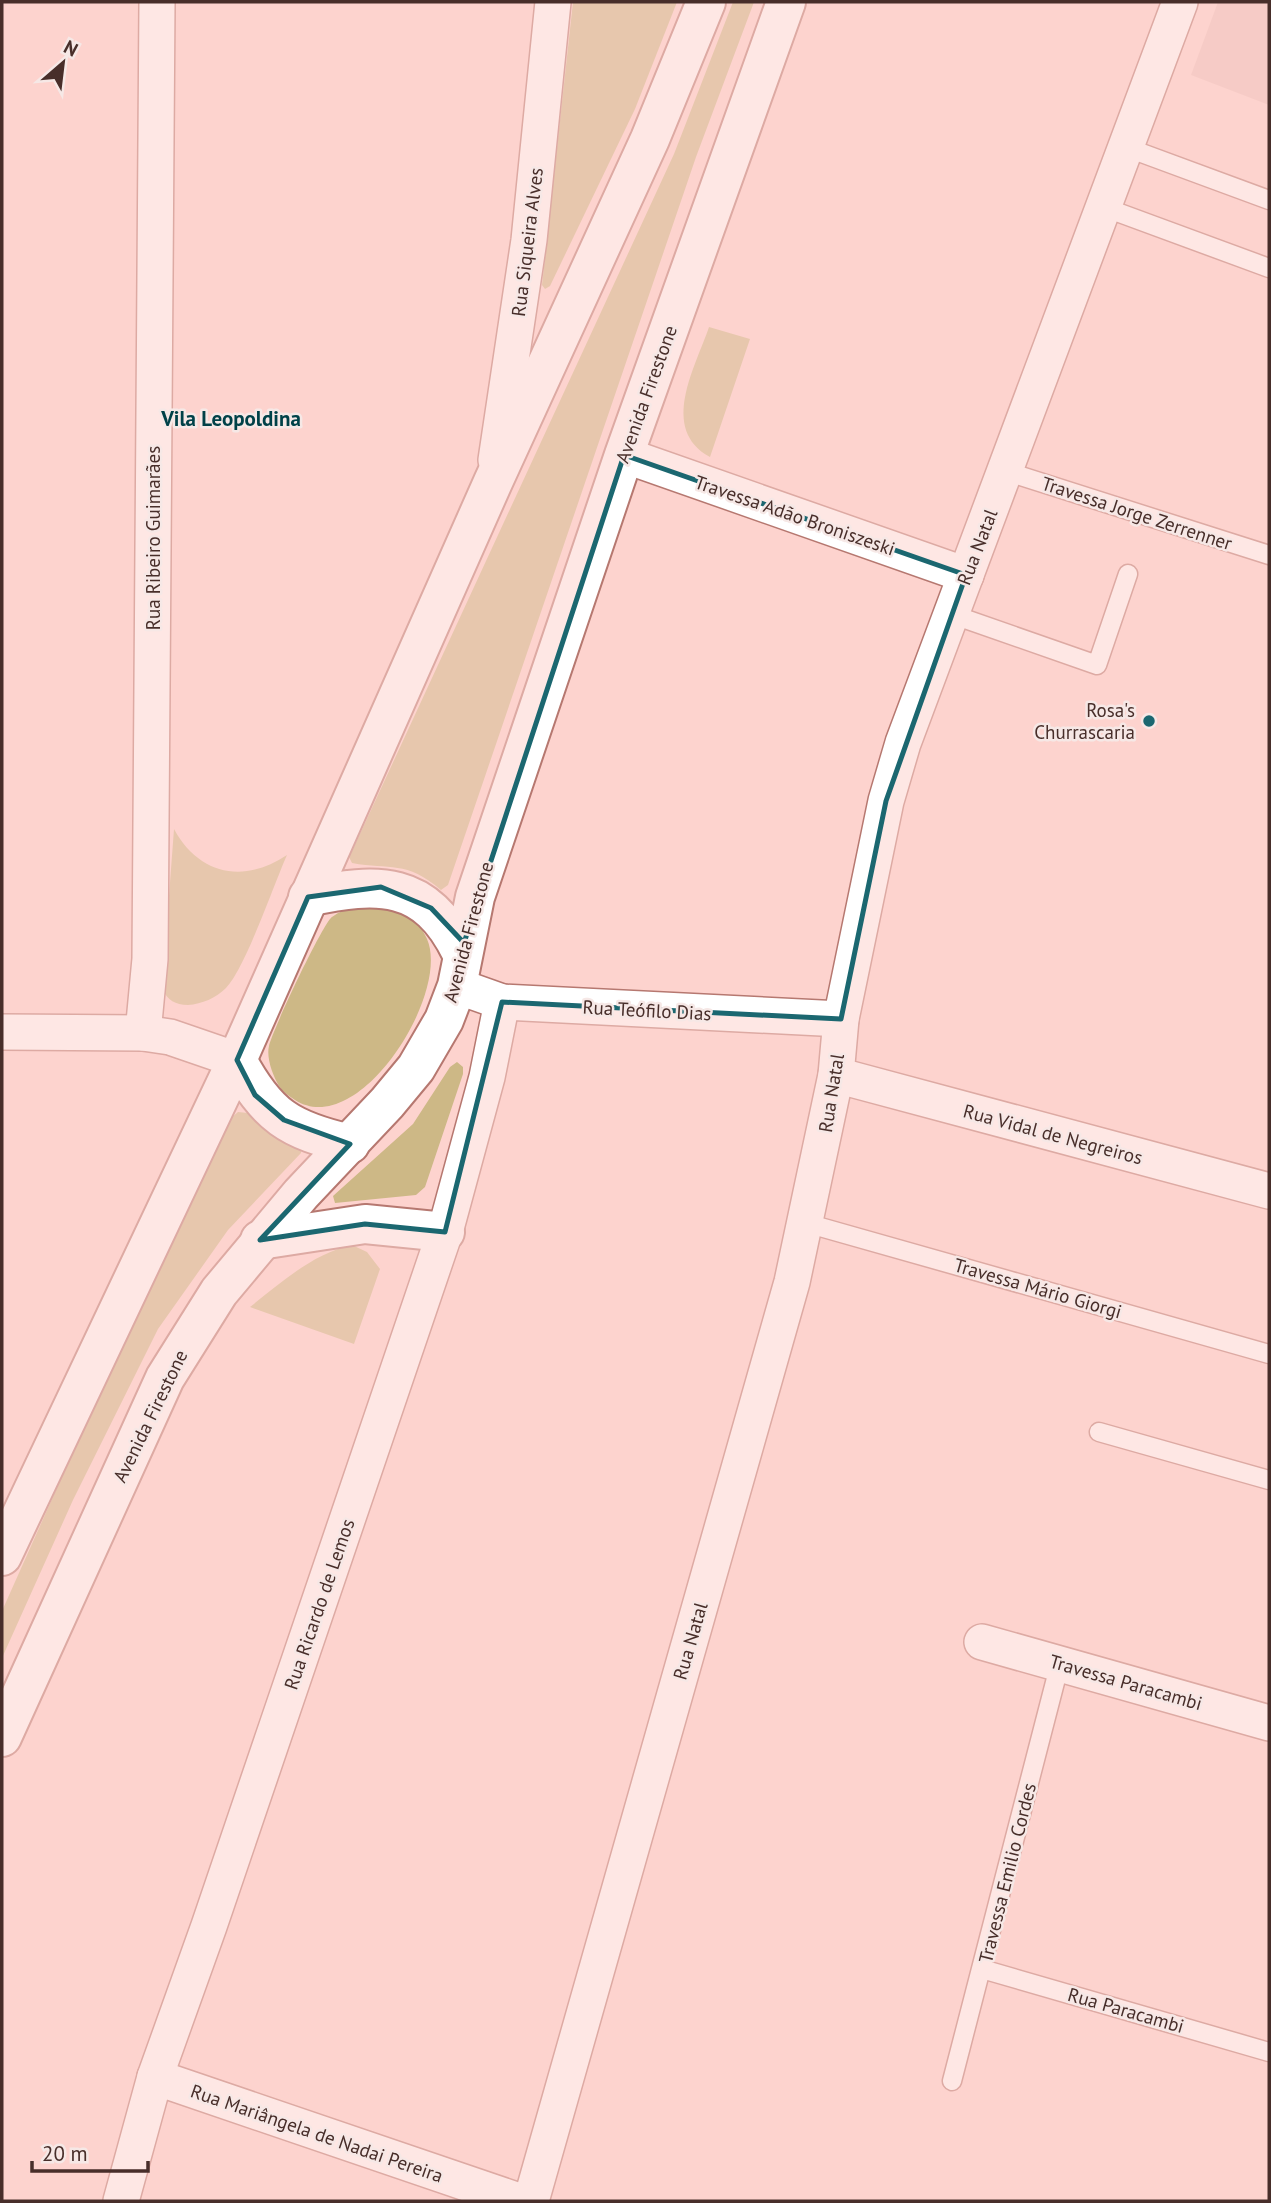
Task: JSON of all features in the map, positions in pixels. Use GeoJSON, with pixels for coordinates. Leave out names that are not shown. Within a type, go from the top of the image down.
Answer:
{"type":"FeatureCollection","features":[{"type":"Feature","properties":{"kind":"main road"},"geometry":{"type":"LineString","coordinates":[[2,1556],[237,1060],[493,482],[650,139],[706,2]]}},
{"type":"Feature","properties":{"kind":"main road","name":"Avenida Firestone"},"geometry":{"type":"LineString","coordinates":[[2,1737],[165,1378],[219,1292],[260,1240],[350,1144],[416,1068],[444,1020],[475,897],[624,455],[786,2]]}},
{"type":"Feature","properties":{"kind":"main road"},"geometry":{"type":"LineString","coordinates":[[308,897],[355,887],[381,887],[407,895],[430,908],[450,928],[459,969]]}},
{"type":"Feature","properties":{"kind":"main road"},"geometry":{"type":"LineString","coordinates":[[237,1060],[255,1095],[284,1120],[316,1136],[350,1144]]}},
{"type":"Feature","properties":{"kind":"main road"},"geometry":{"type":"LineString","coordinates":[[260,1240],[365,1224],[445,1232]]}},
{"type":"Feature","properties":{"kind":"street","name":"Rua Ribeiro Guimarães"},"geometry":{"type":"LineString","coordinates":[[143,1032],[150,959],[158,2]]}},
{"type":"Feature","properties":{"kind":"street","name":"Rua Siqueira Alves"},"geometry":{"type":"LineString","coordinates":[[493,482],[529,240],[552,2]]}},
{"type":"Feature","properties":{"kind":"street","name":"Rua Natal"},"geometry":{"type":"LineString","coordinates":[[531,2201],[806,1223],[836,1075],[841,1019],[886,801],[903,743],[1106,208],[1181,2]]}},
{"type":"Feature","properties":{"kind":"street","name":"Travessa Adão Broniszeski"},"geometry":{"type":"LineString","coordinates":[[624,455],[966,576]]}},
{"type":"Feature","properties":{"kind":"street","name":"Rua Teófilo Dias"},"geometry":{"type":"LineString","coordinates":[[459,969],[502,1002],[841,1019]]}},
{"type":"Feature","properties":{"kind":"street","name":"Rua Ricardo de Lemos"},"geometry":{"type":"LineString","coordinates":[[121,2201],[155,2077],[214,1913],[445,1232],[488,1077],[502,1002]]}},
{"type":"Feature","properties":{"kind":"street"},"geometry":{"type":"LineString","coordinates":[[2,1032],[143,1032],[170,1037],[237,1060]]}},
{"type":"Feature","properties":{"kind":"street","name":"Rua Vidal de Negreiros"},"geometry":{"type":"LineString","coordinates":[[836,1075],[1269,1191]]}},
{"type":"Feature","properties":{"kind":"street","name":"Travessa Paracambi"},"geometry":{"type":"LineString","coordinates":[[982,1642],[1269,1723]]}},
{"type":"Feature","properties":{"kind":"street","name":"Rua Mariângela de Nadai Pereira"},"geometry":{"type":"LineString","coordinates":[[155,2077],[519,2201]]}},
{"type":"Feature","properties":{"kind":"lane"},"geometry":{"type":"LineString","coordinates":[[1128,148],[1269,200]]}},
{"type":"Feature","properties":{"kind":"lane"},"geometry":{"type":"LineString","coordinates":[[1106,208],[1269,268]]}},
{"type":"Feature","properties":{"kind":"lane","name":"Travessa Jorge Zerrenner"},"geometry":{"type":"LineString","coordinates":[[1005,471],[1269,555]]}},
{"type":"Feature","properties":{"kind":"lane"},"geometry":{"type":"LineString","coordinates":[[951,614],[1097,666],[1128,574]]}},
{"type":"Feature","properties":{"kind":"lane","name":"Travessa Mário Giorgi"},"geometry":{"type":"LineString","coordinates":[[806,1223],[1269,1353]]}},
{"type":"Feature","properties":{"kind":"lane"},"geometry":{"type":"LineString","coordinates":[[1099,1432],[1269,1480]]}},
{"type":"Feature","properties":{"kind":"lane","name":"Travessa Emilio Cordes"},"geometry":{"type":"LineString","coordinates":[[952,2081],[1060,1664]]}},
{"type":"Feature","properties":{"kind":"lane","name":"Rua Paracambi"},"geometry":{"type":"LineString","coordinates":[[982,1969],[1269,2052]]}},
{"type":"Feature","properties":{"kind":"highlighted area"},"geometry":{"type":"Polygon","coordinates":[[[624,455],[966,575],[886,801],[841,1019],[502,1002],[445,1232],[365,1224],[260,1240],[350,1144],[284,1120],[255,1095],[237,1060],[308,897],[381,887],[431,908],[464,943],[624,455]]]}},
{"type":"Feature","properties":{"kind":"shaded area"},"geometry":{"type":"Polygon","coordinates":[[[573,2],[677,2],[635,109],[550,286],[545,289],[542,285],[573,2]]]}},
{"type":"Feature","properties":{"kind":"shaded area"},"geometry":{"type":"Polygon","coordinates":[[[733,2],[754,2],[696,157],[448,885],[441,890],[418,874],[407,870],[352,863],[349,857],[674,154],[733,2]]]}},
{"type":"Feature","properties":{"kind":"shaded area"},"geometry":{"type":"Polygon","coordinates":[[[1218,2],[1269,2],[1269,105],[1191,75],[1218,2]]]}},
{"type":"Feature","properties":{"kind":"shaded area"},"geometry":{"type":"Polygon","coordinates":[[[709,327],[750,339],[710,457],[695,445],[686,431],[684,414],[690,379],[709,327]]]}},
{"type":"Feature","properties":{"kind":"shaded area"},"geometry":{"type":"Polygon","coordinates":[[[174,829],[196,857],[224,870],[255,870],[287,855],[234,978],[213,998],[188,1005],[172,1001],[162,989],[174,829]]]}},
{"type":"Feature","properties":{"kind":"shaded area"},"geometry":{"type":"Polygon","coordinates":[[[382,905],[414,921],[427,939],[431,963],[426,993],[413,1024],[394,1055],[371,1081],[346,1100],[320,1107],[295,1100],[279,1086],[269,1061],[269,1046],[279,1020],[309,956],[332,917],[362,906],[382,905]]]}},
{"type":"Feature","properties":{"kind":"shaded area"},"geometry":{"type":"Polygon","coordinates":[[[457,1062],[463,1067],[463,1074],[425,1187],[416,1195],[335,1203],[333,1196],[413,1124],[450,1067],[457,1062]]]}},
{"type":"Feature","properties":{"kind":"shaded area"},"geometry":{"type":"Polygon","coordinates":[[[238,1112],[248,1113],[275,1137],[301,1147],[301,1153],[228,1230],[158,1329],[73,1500],[2,1658],[2,1611],[119,1349],[231,1118],[238,1112]]]}},
{"type":"Feature","properties":{"kind":"shaded area"},"geometry":{"type":"Polygon","coordinates":[[[352,1245],[367,1252],[380,1269],[354,1344],[250,1307],[311,1262],[352,1245]]]}},
{"type":"Feature","properties":{"kind":"place","name":"Rosa's Churrascaria"},"geometry":{"type":"Point","coordinates":[1149,721]}},
{"type":"Feature","properties":{"kind":"district","name":"Vila Leopoldina"},"geometry":{"type":"Point","coordinates":[231,419]}}]}
